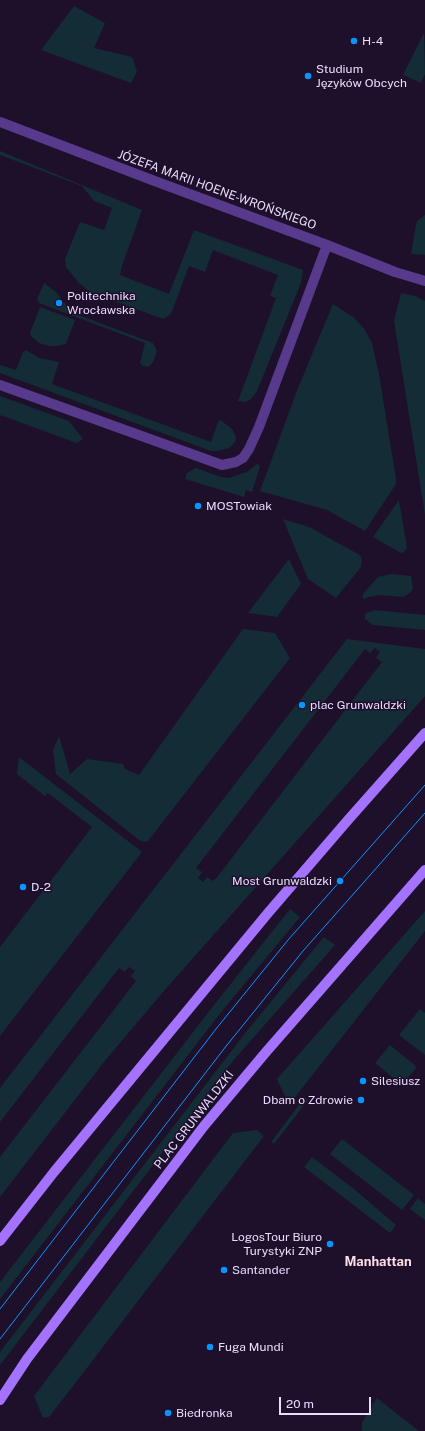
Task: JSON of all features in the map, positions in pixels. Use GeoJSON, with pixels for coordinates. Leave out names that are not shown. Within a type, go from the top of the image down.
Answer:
{"type":"FeatureCollection","features":[{"type":"Feature","properties":{"kind":"main road"},"geometry":{"type":"LineString","coordinates":[[0,1242],[54,1172],[268,913],[425,733]]}},
{"type":"Feature","properties":{"kind":"main road","name":"PLAC GRUNWALDZKI"},"geometry":{"type":"LineString","coordinates":[[0,1400],[27,1359],[204,1126],[266,1052],[425,870]]}},
{"type":"Feature","properties":{"kind":"street","name":"JÓZEFA MARII HOENE-WROŃSKIEGO"},"geometry":{"type":"LineString","coordinates":[[0,122],[395,272],[425,281]]}},
{"type":"Feature","properties":{"kind":"street"},"geometry":{"type":"LineString","coordinates":[[0,385],[222,465],[236,462],[243,458],[249,449],[259,427],[327,245]]}},
{"type":"Feature","properties":{"kind":"shaded area"},"geometry":{"type":"Polygon","coordinates":[[[74,6],[105,23],[94,48],[132,57],[137,72],[131,83],[41,50],[74,6]]]}},
{"type":"Feature","properties":{"kind":"shaded area"},"geometry":{"type":"Polygon","coordinates":[[[424,33],[425,74],[421,83],[403,75],[424,33]]]}},
{"type":"Feature","properties":{"kind":"shaded area"},"geometry":{"type":"Polygon","coordinates":[[[0,151],[142,210],[120,275],[169,294],[194,230],[303,270],[301,283],[257,391],[251,399],[245,402],[238,401],[276,298],[270,296],[278,275],[213,250],[205,272],[189,266],[171,314],[163,319],[90,292],[79,283],[66,267],[65,259],[80,222],[104,230],[112,208],[94,201],[82,186],[0,155],[0,151]]]}},
{"type":"Feature","properties":{"kind":"shaded area"},"geometry":{"type":"Polygon","coordinates":[[[425,215],[425,255],[411,254],[417,221],[425,215]]]}},
{"type":"Feature","properties":{"kind":"shaded area"},"geometry":{"type":"Polygon","coordinates":[[[44,283],[56,292],[71,311],[76,314],[153,343],[157,351],[153,362],[148,367],[143,366],[140,363],[145,343],[39,303],[37,299],[44,283]]]}},
{"type":"Feature","properties":{"kind":"shaded area"},"geometry":{"type":"Polygon","coordinates":[[[401,293],[415,296],[425,301],[425,515],[394,321],[401,293]]]}},
{"type":"Feature","properties":{"kind":"shaded area"},"geometry":{"type":"Polygon","coordinates":[[[333,304],[353,317],[359,323],[365,330],[372,343],[379,374],[396,479],[396,484],[365,531],[327,510],[260,491],[298,388],[333,304]]]}},
{"type":"Feature","properties":{"kind":"shaded area"},"geometry":{"type":"Polygon","coordinates":[[[40,307],[75,320],[66,344],[49,346],[39,343],[32,337],[30,333],[40,307]]]}},
{"type":"Feature","properties":{"kind":"shaded area"},"geometry":{"type":"Polygon","coordinates":[[[26,350],[39,358],[59,362],[52,384],[211,442],[220,420],[232,429],[236,437],[235,442],[229,448],[211,451],[0,373],[0,365],[16,370],[23,352],[26,350]]]}},
{"type":"Feature","properties":{"kind":"shaded area"},"geometry":{"type":"Polygon","coordinates":[[[0,396],[69,421],[83,439],[77,443],[0,415],[0,396]]]}},
{"type":"Feature","properties":{"kind":"shaded area"},"geometry":{"type":"Polygon","coordinates":[[[257,464],[260,466],[252,492],[246,490],[244,497],[185,479],[187,473],[196,468],[228,478],[247,472],[257,464]]]}},
{"type":"Feature","properties":{"kind":"shaded area"},"geometry":{"type":"Polygon","coordinates":[[[399,500],[407,548],[401,553],[373,537],[399,500]]]}},
{"type":"Feature","properties":{"kind":"shaded area"},"geometry":{"type":"Polygon","coordinates":[[[283,519],[309,527],[360,555],[362,559],[361,567],[336,598],[308,579],[283,519]]]}},
{"type":"Feature","properties":{"kind":"shaded area"},"geometry":{"type":"Polygon","coordinates":[[[289,559],[301,584],[277,617],[248,613],[289,559]]]}},
{"type":"Feature","properties":{"kind":"shaded area"},"geometry":{"type":"Polygon","coordinates":[[[391,574],[411,576],[413,589],[411,592],[403,597],[380,595],[363,599],[363,594],[378,577],[391,574]]]}},
{"type":"Feature","properties":{"kind":"shaded area"},"geometry":{"type":"Polygon","coordinates":[[[374,610],[425,615],[425,630],[373,625],[365,619],[365,614],[374,610]]]}},
{"type":"Feature","properties":{"kind":"shaded area"},"geometry":{"type":"Polygon","coordinates":[[[243,629],[275,633],[290,658],[148,841],[144,842],[139,840],[56,774],[53,750],[59,736],[70,774],[87,759],[123,764],[125,769],[139,775],[243,629]]]}},
{"type":"Feature","properties":{"kind":"shaded area"},"geometry":{"type":"Polygon","coordinates":[[[347,639],[425,649],[425,696],[163,992],[104,1062],[0,1197],[0,1157],[136,981],[131,976],[135,971],[129,967],[125,972],[119,968],[0,1122],[0,1088],[347,639]],[[375,648],[370,653],[365,649],[196,868],[202,872],[198,878],[203,882],[207,877],[213,881],[218,876],[382,662],[376,658],[380,652],[375,648]]]}},
{"type":"Feature","properties":{"kind":"shaded area"},"geometry":{"type":"Polygon","coordinates":[[[19,757],[142,852],[0,1036],[0,947],[92,827],[48,793],[45,796],[17,774],[19,757]]]}},
{"type":"Feature","properties":{"kind":"shaded area"},"geometry":{"type":"Polygon","coordinates":[[[290,909],[300,917],[222,1011],[0,1299],[0,1282],[290,909]]]}},
{"type":"Feature","properties":{"kind":"shaded area"},"geometry":{"type":"Polygon","coordinates":[[[425,911],[425,931],[289,1105],[277,1079],[425,911]]]}},
{"type":"Feature","properties":{"kind":"shaded area"},"geometry":{"type":"Polygon","coordinates":[[[324,937],[335,945],[232,1062],[0,1365],[0,1352],[246,1032],[324,937]]]}},
{"type":"Feature","properties":{"kind":"shaded area"},"geometry":{"type":"Polygon","coordinates":[[[420,1009],[425,1013],[425,1055],[399,1035],[420,1009]]]}},
{"type":"Feature","properties":{"kind":"shaded area"},"geometry":{"type":"Polygon","coordinates":[[[390,1045],[417,1067],[402,1085],[375,1063],[390,1045]]]}},
{"type":"Feature","properties":{"kind":"shaded area"},"geometry":{"type":"Polygon","coordinates":[[[305,1097],[308,1100],[274,1144],[271,1142],[305,1097]]]}},
{"type":"Feature","properties":{"kind":"shaded area"},"geometry":{"type":"Polygon","coordinates":[[[257,1130],[264,1136],[49,1417],[43,1418],[34,1396],[233,1133],[257,1130]]]}},
{"type":"Feature","properties":{"kind":"shaded area"},"geometry":{"type":"Polygon","coordinates":[[[342,1139],[414,1195],[402,1210],[330,1154],[342,1139]]]}},
{"type":"Feature","properties":{"kind":"shaded area"},"geometry":{"type":"Polygon","coordinates":[[[312,1157],[354,1189],[396,1225],[390,1233],[304,1167],[312,1157]]]}},
{"type":"Feature","properties":{"kind":"shaded area"},"geometry":{"type":"Polygon","coordinates":[[[418,1198],[425,1204],[425,1220],[410,1209],[418,1198]]]}},
{"type":"Feature","properties":{"kind":"shaded area"},"geometry":{"type":"Polygon","coordinates":[[[377,1398],[419,1431],[362,1431],[362,1422],[377,1398]]]}},
{"type":"Feature","properties":{"kind":"tram line"},"geometry":{"type":"LineString","coordinates":[[0,1309],[216,1029],[288,940],[425,785]]}},
{"type":"Feature","properties":{"kind":"tram line"},"geometry":{"type":"LineString","coordinates":[[0,1339],[227,1045],[303,951],[425,813]]}},
{"type":"Feature","properties":{"kind":"place","name":"H-4"},"geometry":{"type":"Point","coordinates":[354,41]}},
{"type":"Feature","properties":{"kind":"place","name":"Studium Języków Obcych"},"geometry":{"type":"Point","coordinates":[308,76]}},
{"type":"Feature","properties":{"kind":"place","name":"Politechnika Wrocławska"},"geometry":{"type":"Point","coordinates":[59,303]}},
{"type":"Feature","properties":{"kind":"place","name":"MOSTowiak"},"geometry":{"type":"Point","coordinates":[198,506]}},
{"type":"Feature","properties":{"kind":"place","name":"plac Grunwaldzki"},"geometry":{"type":"Point","coordinates":[302,705]}},
{"type":"Feature","properties":{"kind":"place","name":"Most Grunwaldzki"},"geometry":{"type":"Point","coordinates":[340,881]}},
{"type":"Feature","properties":{"kind":"place","name":"D-2"},"geometry":{"type":"Point","coordinates":[23,887]}},
{"type":"Feature","properties":{"kind":"place","name":"Silesiusz"},"geometry":{"type":"Point","coordinates":[363,1081]}},
{"type":"Feature","properties":{"kind":"place","name":"Dbam o Zdrowie"},"geometry":{"type":"Point","coordinates":[361,1100]}},
{"type":"Feature","properties":{"kind":"place","name":"LogosTour Biuro Turystyki ZNP"},"geometry":{"type":"Point","coordinates":[330,1244]}},
{"type":"Feature","properties":{"kind":"place","name":"Santander"},"geometry":{"type":"Point","coordinates":[224,1270]}},
{"type":"Feature","properties":{"kind":"place","name":"Fuga Mundi"},"geometry":{"type":"Point","coordinates":[210,1347]}},
{"type":"Feature","properties":{"kind":"place","name":"Biedronka"},"geometry":{"type":"Point","coordinates":[168,1413]}},
{"type":"Feature","properties":{"kind":"district","name":"Manhattan"},"geometry":{"type":"Point","coordinates":[378,1262]}}]}
